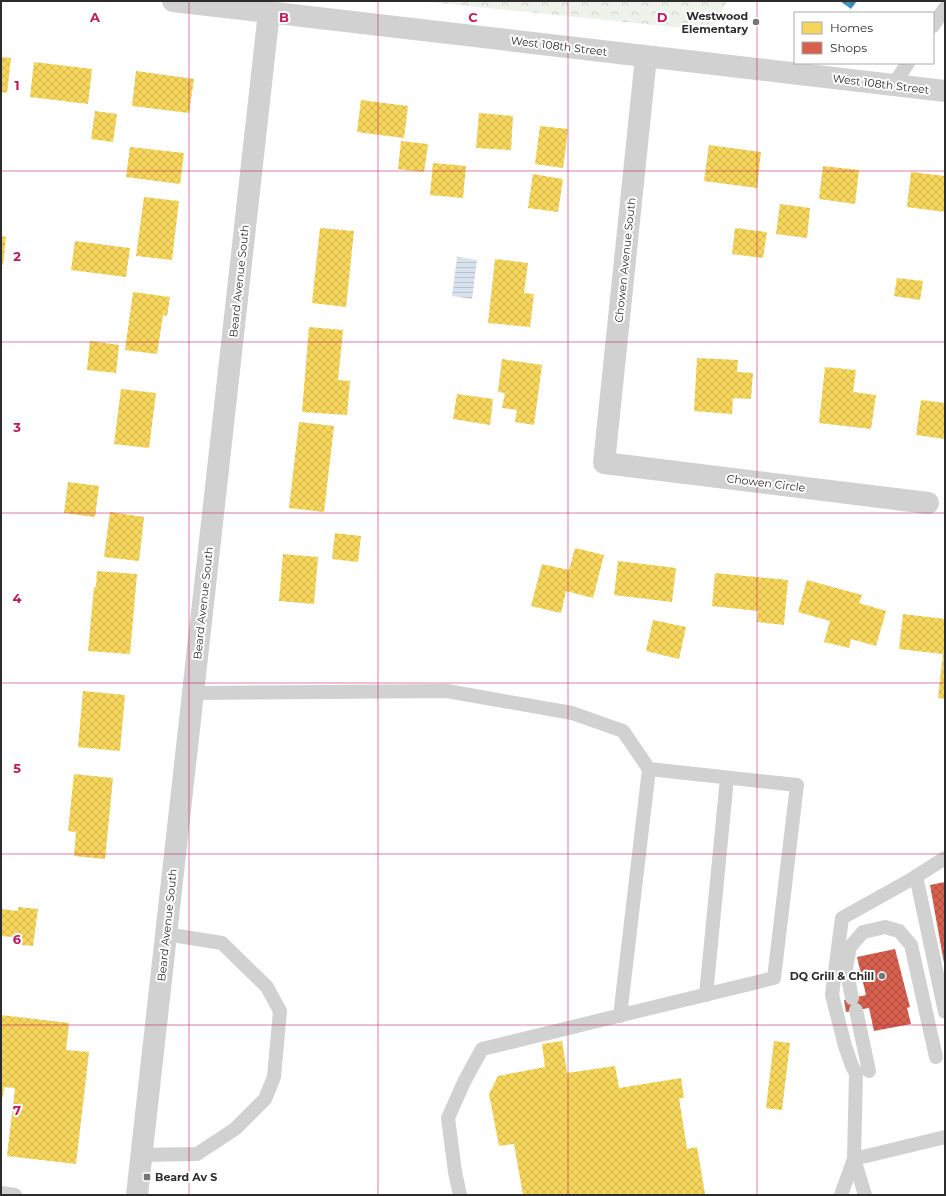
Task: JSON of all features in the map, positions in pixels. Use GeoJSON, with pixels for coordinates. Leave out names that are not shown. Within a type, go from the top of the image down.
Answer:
{"type":"FeatureCollection","features":[{"type":"Feature","properties":{"kind":"street","name":"West 108th Street"},"geometry":{"type":"LineString","coordinates":[[174,1],[256,8],[646,57],[945,91]]}},
{"type":"Feature","properties":{"kind":"street","name":"Beard Avenue South"},"geometry":{"type":"LineString","coordinates":[[137,1195],[193,693],[256,8]]}},
{"type":"Feature","properties":{"kind":"street","name":"Chowen Avenue South"},"geometry":{"type":"LineString","coordinates":[[604,463],[646,57]]}},
{"type":"Feature","properties":{"kind":"street","name":"Chowen Circle"},"geometry":{"type":"LineString","coordinates":[[604,463],[928,503]]}},
{"type":"Feature","properties":{"kind":"lane"},"geometry":{"type":"LineString","coordinates":[[934,24],[945,8]]}},
{"type":"Feature","properties":{"kind":"lane"},"geometry":{"type":"LineString","coordinates":[[893,85],[907,64]]}},
{"type":"Feature","properties":{"kind":"lane"},"geometry":{"type":"LineString","coordinates":[[193,693],[447,691],[572,713],[623,731],[649,769],[620,1016]]}},
{"type":"Feature","properties":{"kind":"lane"},"geometry":{"type":"LineString","coordinates":[[460,1195],[454,1172],[448,1118],[464,1082],[482,1049],[774,978],[797,785],[649,769]]}},
{"type":"Feature","properties":{"kind":"lane"},"geometry":{"type":"LineString","coordinates":[[706,995],[727,778]]}},
{"type":"Feature","properties":{"kind":"lane"},"geometry":{"type":"LineString","coordinates":[[862,1072],[852,1066],[845,1046],[832,996],[842,918],[945,858]]}},
{"type":"Feature","properties":{"kind":"lane"},"geometry":{"type":"LineString","coordinates":[[916,876],[945,1012]]}},
{"type":"Feature","properties":{"kind":"lane"},"geometry":{"type":"LineString","coordinates":[[841,1195],[854,1159],[862,1072],[854,1004],[846,968],[850,947],[863,932],[885,927],[899,931],[911,945],[936,1057]]}},
{"type":"Feature","properties":{"kind":"lane"},"geometry":{"type":"LineString","coordinates":[[141,1155],[198,1154],[235,1129],[265,1099],[274,1077],[280,1011],[267,987],[222,943],[166,934]]}},
{"type":"Feature","properties":{"kind":"lane"},"geometry":{"type":"LineString","coordinates":[[854,1159],[945,1138]]}},
{"type":"Feature","properties":{"kind":"lane"},"geometry":{"type":"LineString","coordinates":[[854,1159],[865,1195]]}},
{"type":"Feature","properties":{"kind":"lane"},"geometry":{"type":"LineString","coordinates":[[1,1193],[15,1195]]}},
{"type":"Feature","properties":{"kind":"green space"},"geometry":{"type":"Polygon","coordinates":[[[419,1],[727,1],[712,31],[419,1]]]}},
{"type":"Feature","properties":{"kind":"shaded area"},"geometry":{"type":"Polygon","coordinates":[[[457,257],[477,260],[472,299],[452,296],[457,257]]]}},
{"type":"Feature","properties":{"kind":"building: Homes"},"geometry":{"type":"Polygon","coordinates":[[[1,57],[11,58],[7,93],[1,92],[1,57]]]}},
{"type":"Feature","properties":{"kind":"building: Homes"},"geometry":{"type":"Polygon","coordinates":[[[34,62],[92,69],[88,104],[30,97],[34,62]]]}},
{"type":"Feature","properties":{"kind":"building: Homes"},"geometry":{"type":"Polygon","coordinates":[[[136,71],[194,79],[189,113],[132,106],[136,71]]]}},
{"type":"Feature","properties":{"kind":"building: Homes"},"geometry":{"type":"Polygon","coordinates":[[[361,100],[408,106],[404,138],[357,132],[361,100]]]}},
{"type":"Feature","properties":{"kind":"building: Homes"},"geometry":{"type":"Polygon","coordinates":[[[95,111],[117,114],[113,142],[91,139],[95,111]]]}},
{"type":"Feature","properties":{"kind":"building: Homes"},"geometry":{"type":"Polygon","coordinates":[[[479,113],[513,116],[511,150],[476,148],[479,113]]]}},
{"type":"Feature","properties":{"kind":"building: Homes"},"geometry":{"type":"Polygon","coordinates":[[[540,126],[568,129],[563,168],[535,164],[540,126]]]}},
{"type":"Feature","properties":{"kind":"building: Homes"},"geometry":{"type":"Polygon","coordinates":[[[401,141],[428,144],[424,172],[398,169],[401,141]]]}},
{"type":"Feature","properties":{"kind":"building: Homes"},"geometry":{"type":"Polygon","coordinates":[[[709,145],[761,152],[757,188],[704,181],[709,145]]]}},
{"type":"Feature","properties":{"kind":"building: Homes"},"geometry":{"type":"Polygon","coordinates":[[[130,147],[184,153],[180,184],[126,177],[130,147]]]}},
{"type":"Feature","properties":{"kind":"building: Homes"},"geometry":{"type":"Polygon","coordinates":[[[433,163],[466,166],[463,198],[430,195],[433,163]]]}},
{"type":"Feature","properties":{"kind":"building: Homes"},"geometry":{"type":"Polygon","coordinates":[[[823,166],[859,170],[855,204],[819,199],[823,166]]]}},
{"type":"Feature","properties":{"kind":"building: Homes"},"geometry":{"type":"Polygon","coordinates":[[[911,172],[945,176],[945,212],[907,207],[911,172]]]}},
{"type":"Feature","properties":{"kind":"building: Homes"},"geometry":{"type":"Polygon","coordinates":[[[533,174],[563,179],[558,212],[528,208],[533,174]]]}},
{"type":"Feature","properties":{"kind":"building: Homes"},"geometry":{"type":"Polygon","coordinates":[[[144,197],[179,201],[172,260],[136,256],[144,197]]]}},
{"type":"Feature","properties":{"kind":"building: Homes"},"geometry":{"type":"Polygon","coordinates":[[[780,204],[810,208],[807,238],[776,234],[780,204]]]}},
{"type":"Feature","properties":{"kind":"building: Homes"},"geometry":{"type":"Polygon","coordinates":[[[320,228],[354,231],[346,307],[312,303],[320,228]]]}},
{"type":"Feature","properties":{"kind":"building: Homes"},"geometry":{"type":"Polygon","coordinates":[[[735,228],[767,232],[763,258],[732,254],[735,228]]]}},
{"type":"Feature","properties":{"kind":"building: Homes"},"geometry":{"type":"Polygon","coordinates":[[[1,236],[6,237],[3,265],[1,265],[1,236]]]}},
{"type":"Feature","properties":{"kind":"building: Homes"},"geometry":{"type":"Polygon","coordinates":[[[75,241],[130,248],[126,277],[71,270],[75,241]]]}},
{"type":"Feature","properties":{"kind":"building: Homes"},"geometry":{"type":"Polygon","coordinates":[[[495,259],[528,263],[524,293],[534,294],[530,327],[488,323],[495,259]]]}},
{"type":"Feature","properties":{"kind":"building: Homes"},"geometry":{"type":"Polygon","coordinates":[[[897,278],[923,281],[920,300],[894,296],[897,278]]]}},
{"type":"Feature","properties":{"kind":"building: Homes"},"geometry":{"type":"Polygon","coordinates":[[[133,292],[170,297],[167,316],[163,315],[157,354],[125,350],[133,292]]]}},
{"type":"Feature","properties":{"kind":"building: Homes"},"geometry":{"type":"Polygon","coordinates":[[[309,327],[343,330],[338,380],[350,381],[347,415],[302,412],[309,327]]]}},
{"type":"Feature","properties":{"kind":"building: Homes"},"geometry":{"type":"Polygon","coordinates":[[[90,341],[119,345],[116,373],[87,370],[90,341]]]}},
{"type":"Feature","properties":{"kind":"building: Homes"},"geometry":{"type":"Polygon","coordinates":[[[697,358],[738,360],[737,372],[753,373],[751,399],[733,398],[732,414],[694,411],[697,358]]]}},
{"type":"Feature","properties":{"kind":"building: Homes"},"geometry":{"type":"Polygon","coordinates":[[[502,359],[542,365],[534,425],[515,422],[517,410],[502,408],[505,393],[498,392],[502,359]]]}},
{"type":"Feature","properties":{"kind":"building: Homes"},"geometry":{"type":"Polygon","coordinates":[[[825,367],[856,370],[853,392],[876,395],[871,429],[819,423],[825,367]]]}},
{"type":"Feature","properties":{"kind":"building: Homes"},"geometry":{"type":"Polygon","coordinates":[[[121,389],[156,393],[149,448],[114,444],[121,389]]]}},
{"type":"Feature","properties":{"kind":"building: Homes"},"geometry":{"type":"Polygon","coordinates":[[[457,394],[493,399],[490,425],[453,419],[457,394]]]}},
{"type":"Feature","properties":{"kind":"building: Homes"},"geometry":{"type":"Polygon","coordinates":[[[921,400],[945,403],[945,439],[916,435],[921,400]]]}},
{"type":"Feature","properties":{"kind":"building: Homes"},"geometry":{"type":"Polygon","coordinates":[[[299,422],[334,426],[324,512],[289,508],[299,422]]]}},
{"type":"Feature","properties":{"kind":"building: Homes"},"geometry":{"type":"Polygon","coordinates":[[[68,482],[99,486],[95,517],[64,513],[68,482]]]}},
{"type":"Feature","properties":{"kind":"building: Homes"},"geometry":{"type":"Polygon","coordinates":[[[110,512],[144,517],[139,561],[104,557],[110,512]]]}},
{"type":"Feature","properties":{"kind":"building: Homes"},"geometry":{"type":"Polygon","coordinates":[[[335,533],[361,536],[358,562],[332,559],[335,533]]]}},
{"type":"Feature","properties":{"kind":"building: Homes"},"geometry":{"type":"Polygon","coordinates":[[[575,548],[604,555],[593,598],[566,591],[561,613],[531,606],[542,564],[569,570],[575,548]]]}},
{"type":"Feature","properties":{"kind":"building: Homes"},"geometry":{"type":"Polygon","coordinates":[[[283,554],[318,557],[314,604],[279,601],[283,554]]]}},
{"type":"Feature","properties":{"kind":"building: Homes"},"geometry":{"type":"Polygon","coordinates":[[[618,561],[676,568],[672,602],[614,595],[618,561]]]}},
{"type":"Feature","properties":{"kind":"building: Homes"},"geometry":{"type":"Polygon","coordinates":[[[97,571],[137,574],[130,654],[88,651],[97,571]]]}},
{"type":"Feature","properties":{"kind":"building: Homes"},"geometry":{"type":"Polygon","coordinates":[[[715,573],[788,580],[784,625],[757,622],[758,611],[712,606],[715,573]]]}},
{"type":"Feature","properties":{"kind":"building: Homes"},"geometry":{"type":"Polygon","coordinates":[[[807,580],[862,595],[859,603],[886,611],[876,646],[851,639],[849,648],[824,642],[830,621],[798,612],[807,580]]]}},
{"type":"Feature","properties":{"kind":"building: Homes"},"geometry":{"type":"Polygon","coordinates":[[[903,614],[945,619],[945,699],[938,698],[943,654],[899,649],[903,614]]]}},
{"type":"Feature","properties":{"kind":"building: Homes"},"geometry":{"type":"Polygon","coordinates":[[[653,620],[686,627],[679,659],[646,651],[653,620]]]}},
{"type":"Feature","properties":{"kind":"building: Homes"},"geometry":{"type":"Polygon","coordinates":[[[83,691],[125,695],[120,751],[78,747],[83,691]]]}},
{"type":"Feature","properties":{"kind":"building: Homes"},"geometry":{"type":"Polygon","coordinates":[[[74,774],[113,778],[105,859],[74,856],[76,832],[68,831],[74,774]]]}},
{"type":"Feature","properties":{"kind":"building: Homes"},"geometry":{"type":"Polygon","coordinates":[[[18,907],[38,909],[33,946],[12,944],[12,937],[1,936],[1,909],[18,911],[18,907]]]}},
{"type":"Feature","properties":{"kind":"building: Homes"},"geometry":{"type":"Polygon","coordinates":[[[1,1015],[69,1023],[66,1050],[89,1052],[76,1164],[7,1156],[15,1088],[4,1087],[3,1097],[1,1097],[1,1015]]]}},
{"type":"Feature","properties":{"kind":"building: Homes"},"geometry":{"type":"Polygon","coordinates":[[[562,1041],[567,1073],[615,1066],[619,1088],[681,1078],[684,1098],[679,1098],[687,1149],[697,1147],[705,1194],[523,1195],[514,1144],[499,1146],[489,1094],[498,1076],[545,1067],[542,1044],[562,1041]]]}},
{"type":"Feature","properties":{"kind":"building: Homes"},"geometry":{"type":"Polygon","coordinates":[[[774,1041],[790,1043],[782,1110],[766,1108],[774,1041]]]}},
{"type":"Feature","properties":{"kind":"building: Shops"},"geometry":{"type":"Polygon","coordinates":[[[945,882],[945,962],[944,963],[930,885],[945,882]]]}},
{"type":"Feature","properties":{"kind":"building: Shops","name":"DQ Grill & Chill"},"geometry":{"type":"Polygon","coordinates":[[[895,949],[910,1007],[907,1008],[911,1024],[874,1031],[869,1008],[846,1012],[844,1000],[866,995],[857,957],[895,949]]]}},
{"type":"Feature","properties":{"kind":"building: Schools"},"geometry":{"type":"Polygon","coordinates":[[[840,1],[857,1],[851,9],[840,1]]]}},
{"type":"Feature","properties":{"kind":"place","name":"Westwood Elementary"},"geometry":{"type":"Point","coordinates":[756,22]}},
{"type":"Feature","properties":{"kind":"place","name":"DQ Grill & Chill"},"geometry":{"type":"Point","coordinates":[882,976]}},
{"type":"Feature","properties":{"kind":"place","name":"Beard Av S"},"geometry":{"type":"Point","coordinates":[147,1177]}}]}
